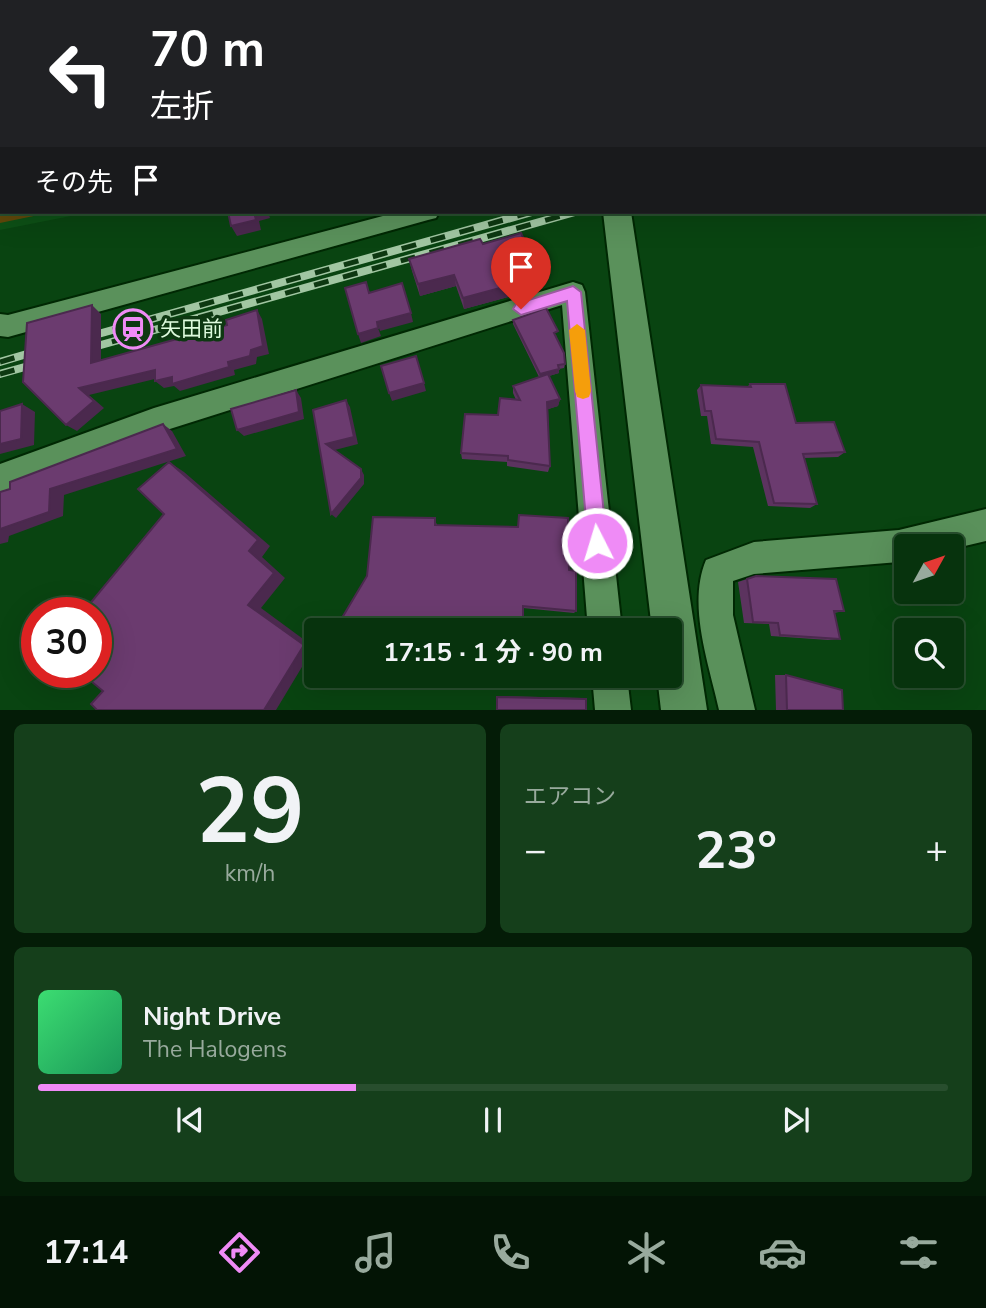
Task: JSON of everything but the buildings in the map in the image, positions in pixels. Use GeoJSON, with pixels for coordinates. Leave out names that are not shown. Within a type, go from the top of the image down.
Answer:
{"type":"FeatureCollection","features":[{"type":"Feature","properties":{"kind":"street"},"geometry":{"type":"LineString","coordinates":[[0,325],[107,300],[421,214]]}},
{"type":"Feature","properties":{"kind":"street"},"geometry":{"type":"LineString","coordinates":[[617,214],[684,709]]}},
{"type":"Feature","properties":{"kind":"street"},"geometry":{"type":"LineString","coordinates":[[0,479],[154,421],[573,292],[604,618]]}},
{"type":"Feature","properties":{"kind":"street"},"geometry":{"type":"LineString","coordinates":[[737,709],[716,615],[717,571],[754,558],[899,546],[986,525]]}},
{"type":"Feature","properties":{"kind":"street"},"geometry":{"type":"LineString","coordinates":[[611,688],[613,709]]}},
{"type":"Feature","properties":{"kind":"shaded area"},"geometry":{"type":"Polygon","coordinates":[[[0,214],[81,214],[0,230],[0,214]]]}},
{"type":"Feature","properties":{"kind":"shaded area"},"geometry":{"type":"Polygon","coordinates":[[[0,214],[43,214],[0,223],[0,214]]]}},
{"type":"Feature","properties":{"kind":"railway"},"geometry":{"type":"LineString","coordinates":[[84,338],[525,214]]}},
{"type":"Feature","properties":{"kind":"railway"},"geometry":{"type":"LineString","coordinates":[[83,350],[568,214]]}},
{"type":"Feature","properties":{"kind":"railway"},"geometry":{"type":"LineString","coordinates":[[0,362],[44,349]]}},
{"type":"Feature","properties":{"kind":"railway"},"geometry":{"type":"LineString","coordinates":[[0,374],[43,362]]}},
{"type":"Feature","properties":{"kind":"slow traffic"},"geometry":{"type":"LineString","coordinates":[[577,330],[583,391]]}},
{"type":"Feature","properties":{"kind":"place","name":"矢田前"},"geometry":{"type":"Point","coordinates":[133,329]}},
{"type":"Feature","properties":{"kind":"route"},"geometry":{"type":"LineString","coordinates":[[521,309],[573,292],[597,543]]}}]}
